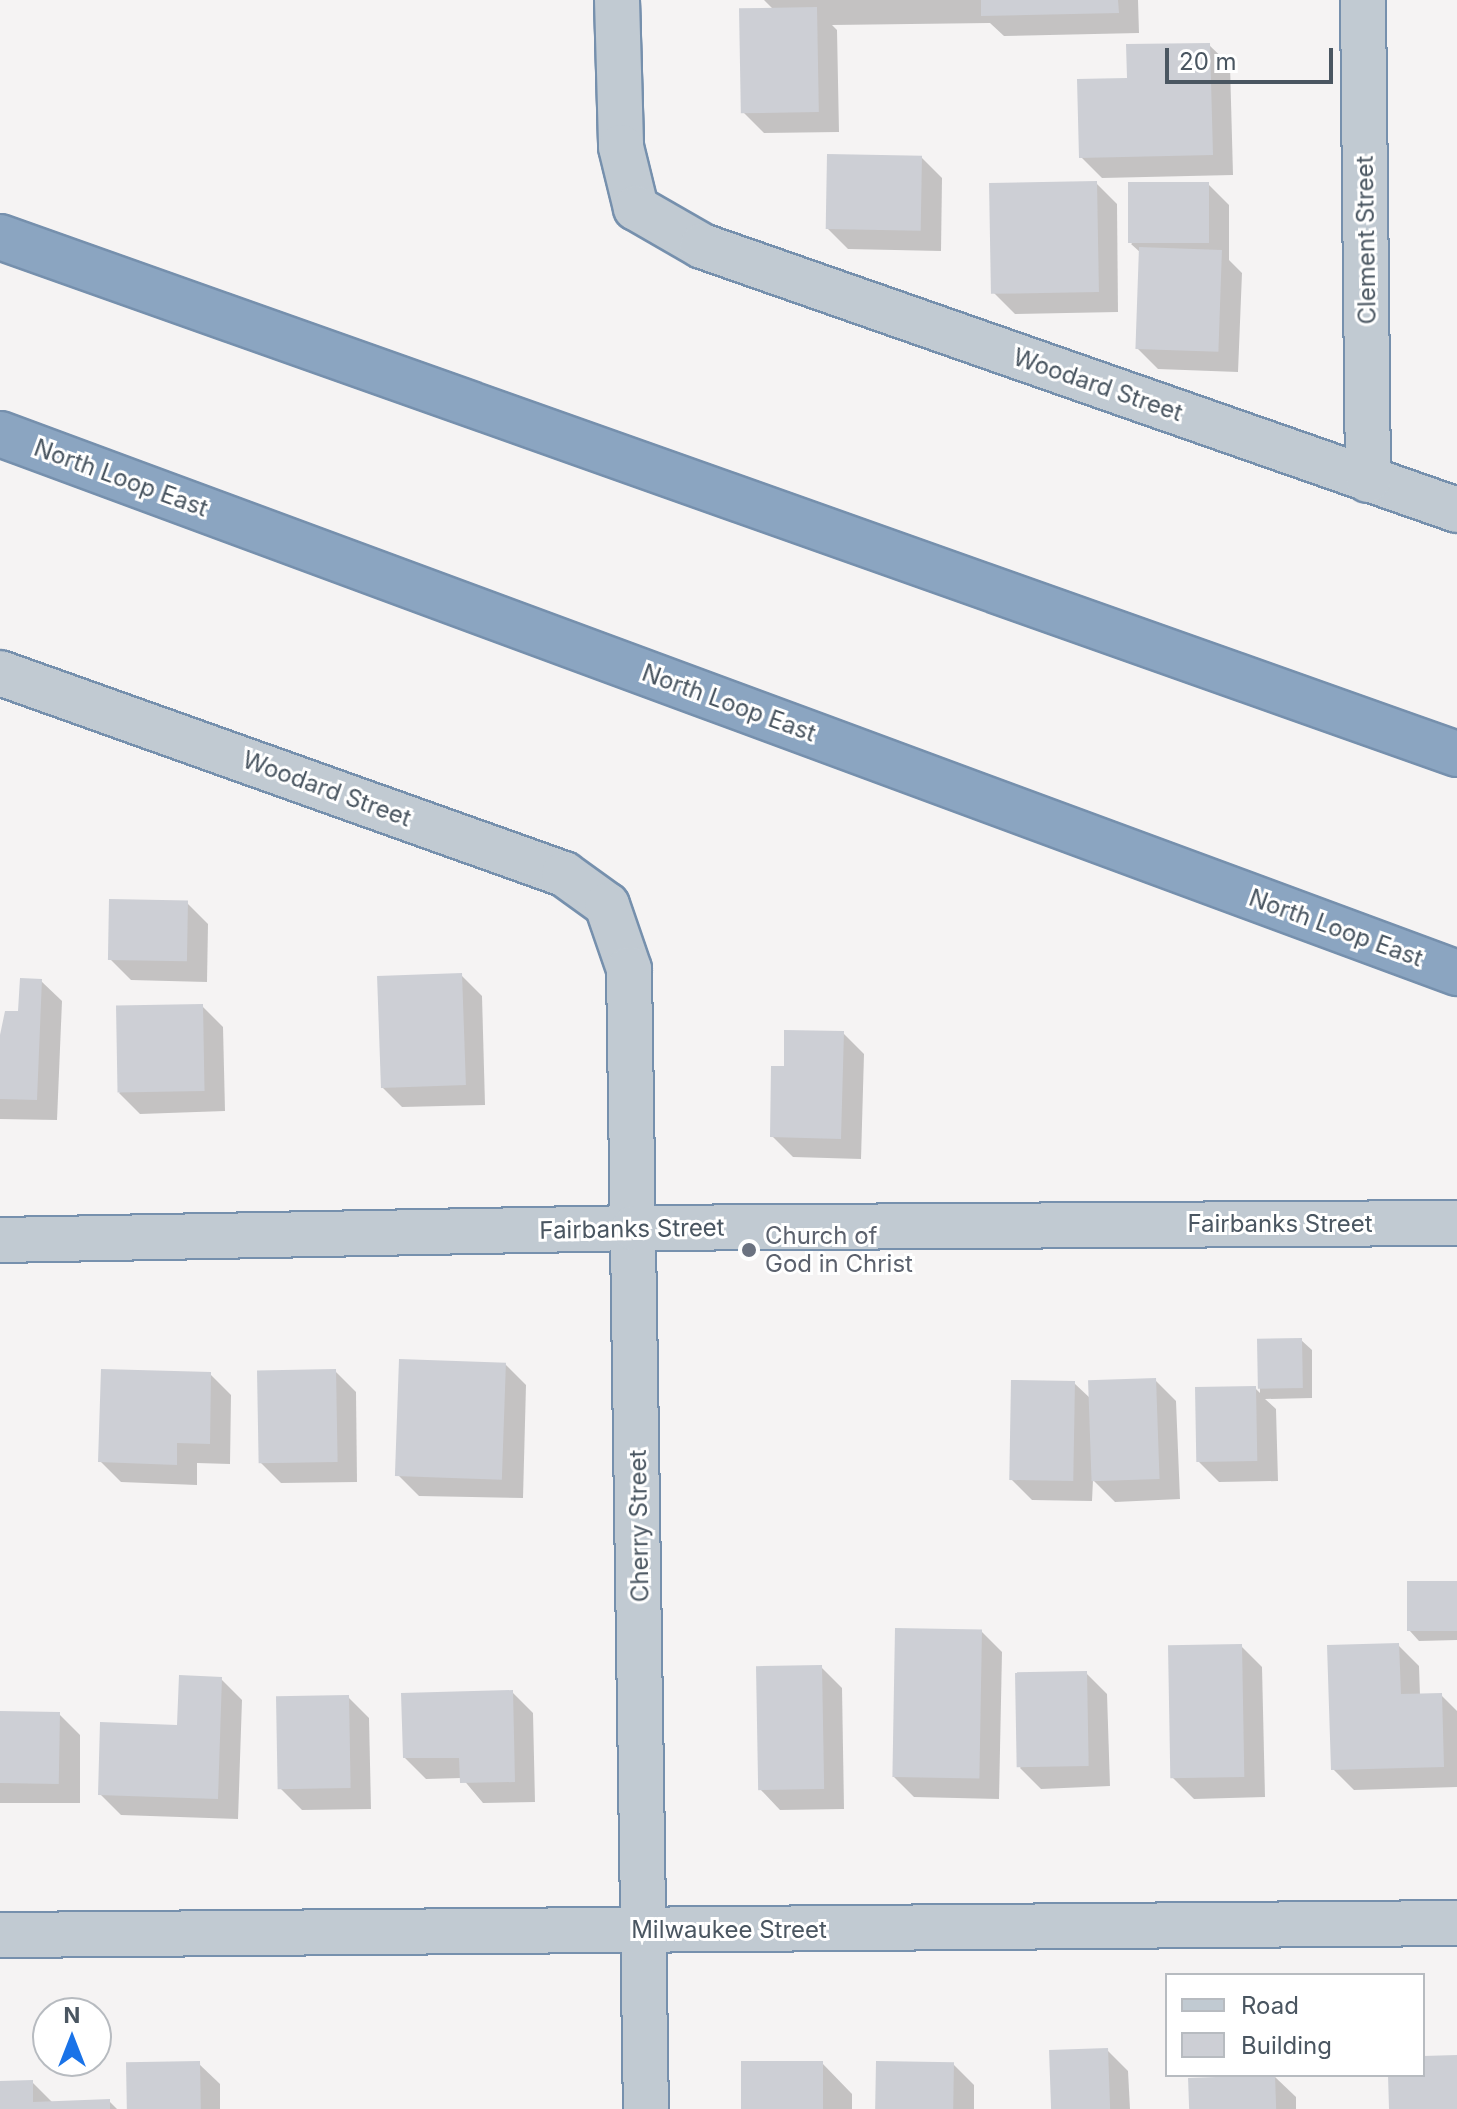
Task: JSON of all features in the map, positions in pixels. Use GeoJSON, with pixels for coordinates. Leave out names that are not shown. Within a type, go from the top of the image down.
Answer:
{"type":"FeatureCollection","features":[{"type":"Feature","properties":{"kind":"highway"},"geometry":{"type":"LineString","coordinates":[[0,237],[1457,754]]}},
{"type":"Feature","properties":{"kind":"highway","name":"North Loop East"},"geometry":{"type":"LineString","coordinates":[[0,434],[1457,973]]}},
{"type":"Feature","properties":{"kind":"highway"},"geometry":{"type":"LineString","coordinates":[[0,460],[213,512]]}},
{"type":"Feature","properties":{"kind":"street","name":"Woodard Street"},"geometry":{"type":"LineString","coordinates":[[617,0],[621,147],[636,208],[702,246],[1457,510]]}},
{"type":"Feature","properties":{"kind":"street","name":"Clement Street"},"geometry":{"type":"LineString","coordinates":[[1363,0],[1368,480]]}},
{"type":"Feature","properties":{"kind":"street","name":"Woodard Street"},"geometry":{"type":"LineString","coordinates":[[0,673],[564,874],[607,905],[621,944]]}},
{"type":"Feature","properties":{"kind":"street","name":"Cherry Street"},"geometry":{"type":"LineString","coordinates":[[621,944],[629,969],[646,1931],[646,2109]]}},
{"type":"Feature","properties":{"kind":"street","name":"Fairbanks Street"},"geometry":{"type":"LineString","coordinates":[[0,1240],[634,1228],[1457,1223]]}},
{"type":"Feature","properties":{"kind":"street","name":"Milwaukee Street"},"geometry":{"type":"LineString","coordinates":[[0,1935],[1457,1923]]}},
{"type":"Feature","properties":{"kind":"building"},"geometry":{"type":"Polygon","coordinates":[[[981,0],[1118,0],[1119,13],[981,16],[981,0]]]}},
{"type":"Feature","properties":{"kind":"building"},"geometry":{"type":"Polygon","coordinates":[[[817,7],[819,112],[741,113],[739,8],[817,7]]]}},
{"type":"Feature","properties":{"kind":"building"},"geometry":{"type":"Polygon","coordinates":[[[1210,43],[1213,155],[1079,158],[1077,79],[1127,78],[1126,44],[1210,43]]]}},
{"type":"Feature","properties":{"kind":"building"},"geometry":{"type":"Polygon","coordinates":[[[827,154],[922,156],[921,231],[826,229],[827,154]]]}},
{"type":"Feature","properties":{"kind":"building"},"geometry":{"type":"Polygon","coordinates":[[[1097,181],[1099,292],[991,294],[989,183],[1097,181]]]}},
{"type":"Feature","properties":{"kind":"building"},"geometry":{"type":"Polygon","coordinates":[[[1128,182],[1209,182],[1209,243],[1128,243],[1128,182]]]}},
{"type":"Feature","properties":{"kind":"building"},"geometry":{"type":"Polygon","coordinates":[[[1139,247],[1222,250],[1218,352],[1135,349],[1139,247]]]}},
{"type":"Feature","properties":{"kind":"building"},"geometry":{"type":"Polygon","coordinates":[[[109,899],[188,900],[187,961],[108,960],[109,899]]]}},
{"type":"Feature","properties":{"kind":"building"},"geometry":{"type":"Polygon","coordinates":[[[462,973],[466,1085],[381,1088],[377,976],[462,973]]]}},
{"type":"Feature","properties":{"kind":"building"},"geometry":{"type":"Polygon","coordinates":[[[20,978],[42,979],[37,1100],[0,1099],[0,1035],[5,1011],[18,1011],[20,978]]]}},
{"type":"Feature","properties":{"kind":"building"},"geometry":{"type":"Polygon","coordinates":[[[203,1004],[205,1091],[118,1093],[116,1006],[203,1004]]]}},
{"type":"Feature","properties":{"kind":"building"},"geometry":{"type":"Polygon","coordinates":[[[784,1030],[844,1031],[841,1139],[770,1137],[771,1066],[784,1066],[784,1030]]]}},
{"type":"Feature","properties":{"kind":"building"},"geometry":{"type":"Polygon","coordinates":[[[1302,1338],[1303,1388],[1258,1389],[1257,1339],[1302,1338]]]}},
{"type":"Feature","properties":{"kind":"building"},"geometry":{"type":"Polygon","coordinates":[[[399,1359],[506,1363],[502,1480],[395,1476],[399,1359]]]}},
{"type":"Feature","properties":{"kind":"building"},"geometry":{"type":"Polygon","coordinates":[[[101,1369],[211,1372],[210,1444],[177,1443],[177,1465],[98,1462],[101,1369]]]}},
{"type":"Feature","properties":{"kind":"building"},"geometry":{"type":"Polygon","coordinates":[[[336,1369],[338,1462],[259,1463],[257,1370],[336,1369]]]}},
{"type":"Feature","properties":{"kind":"building"},"geometry":{"type":"Polygon","coordinates":[[[1156,1378],[1160,1479],[1092,1481],[1088,1380],[1156,1378]]]}},
{"type":"Feature","properties":{"kind":"building"},"geometry":{"type":"Polygon","coordinates":[[[1011,1380],[1075,1381],[1073,1481],[1009,1480],[1011,1380]]]}},
{"type":"Feature","properties":{"kind":"building"},"geometry":{"type":"Polygon","coordinates":[[[1256,1386],[1257,1461],[1196,1462],[1195,1387],[1256,1386]]]}},
{"type":"Feature","properties":{"kind":"building"},"geometry":{"type":"Polygon","coordinates":[[[1407,1581],[1457,1581],[1457,1631],[1407,1631],[1407,1581]]]}},
{"type":"Feature","properties":{"kind":"building"},"geometry":{"type":"Polygon","coordinates":[[[895,1628],[982,1630],[979,1778],[892,1777],[895,1628]]]}},
{"type":"Feature","properties":{"kind":"building"},"geometry":{"type":"Polygon","coordinates":[[[1399,1643],[1401,1694],[1442,1693],[1444,1767],[1331,1770],[1327,1645],[1399,1643]]]}},
{"type":"Feature","properties":{"kind":"building"},"geometry":{"type":"Polygon","coordinates":[[[1242,1644],[1244,1777],[1170,1778],[1168,1645],[1242,1644]]]}},
{"type":"Feature","properties":{"kind":"building"},"geometry":{"type":"Polygon","coordinates":[[[822,1665],[824,1789],[758,1790],[756,1666],[822,1665]]]}},
{"type":"Feature","properties":{"kind":"building"},"geometry":{"type":"Polygon","coordinates":[[[1087,1671],[1089,1766],[1017,1767],[1015,1672],[1087,1671]]]}},
{"type":"Feature","properties":{"kind":"building"},"geometry":{"type":"Polygon","coordinates":[[[179,1675],[222,1677],[218,1799],[98,1795],[100,1722],[177,1725],[179,1675]]]}},
{"type":"Feature","properties":{"kind":"building"},"geometry":{"type":"Polygon","coordinates":[[[513,1690],[515,1782],[460,1783],[459,1758],[403,1758],[401,1693],[513,1690]]]}},
{"type":"Feature","properties":{"kind":"building"},"geometry":{"type":"Polygon","coordinates":[[[349,1695],[351,1788],[278,1789],[276,1696],[349,1695]]]}},
{"type":"Feature","properties":{"kind":"building"},"geometry":{"type":"Polygon","coordinates":[[[0,1711],[60,1712],[59,1784],[0,1783],[0,1711]]]}},
{"type":"Feature","properties":{"kind":"building"},"geometry":{"type":"Polygon","coordinates":[[[1108,2048],[1110,2109],[1051,2109],[1049,2050],[1108,2048]]]}},
{"type":"Feature","properties":{"kind":"building"},"geometry":{"type":"Polygon","coordinates":[[[1457,2055],[1457,2109],[1389,2109],[1388,2077],[1425,2077],[1425,2056],[1457,2055]]]}},
{"type":"Feature","properties":{"kind":"building"},"geometry":{"type":"Polygon","coordinates":[[[200,2061],[201,2109],[127,2109],[126,2062],[200,2061]]]}},
{"type":"Feature","properties":{"kind":"building"},"geometry":{"type":"Polygon","coordinates":[[[741,2061],[823,2061],[823,2109],[741,2109],[741,2061]]]}},
{"type":"Feature","properties":{"kind":"building"},"geometry":{"type":"Polygon","coordinates":[[[876,2061],[954,2062],[953,2109],[875,2109],[876,2061]]]}},
{"type":"Feature","properties":{"kind":"building"},"geometry":{"type":"Polygon","coordinates":[[[1275,2077],[1276,2109],[1189,2109],[1188,2078],[1275,2077]]]}},
{"type":"Feature","properties":{"kind":"building"},"geometry":{"type":"Polygon","coordinates":[[[33,2080],[33,2102],[110,2099],[110,2109],[0,2109],[0,2081],[33,2080]]]}},
{"type":"Feature","properties":{"kind":"place","name":"Church of God in Christ"},"geometry":{"type":"Point","coordinates":[749,1250]}}]}
